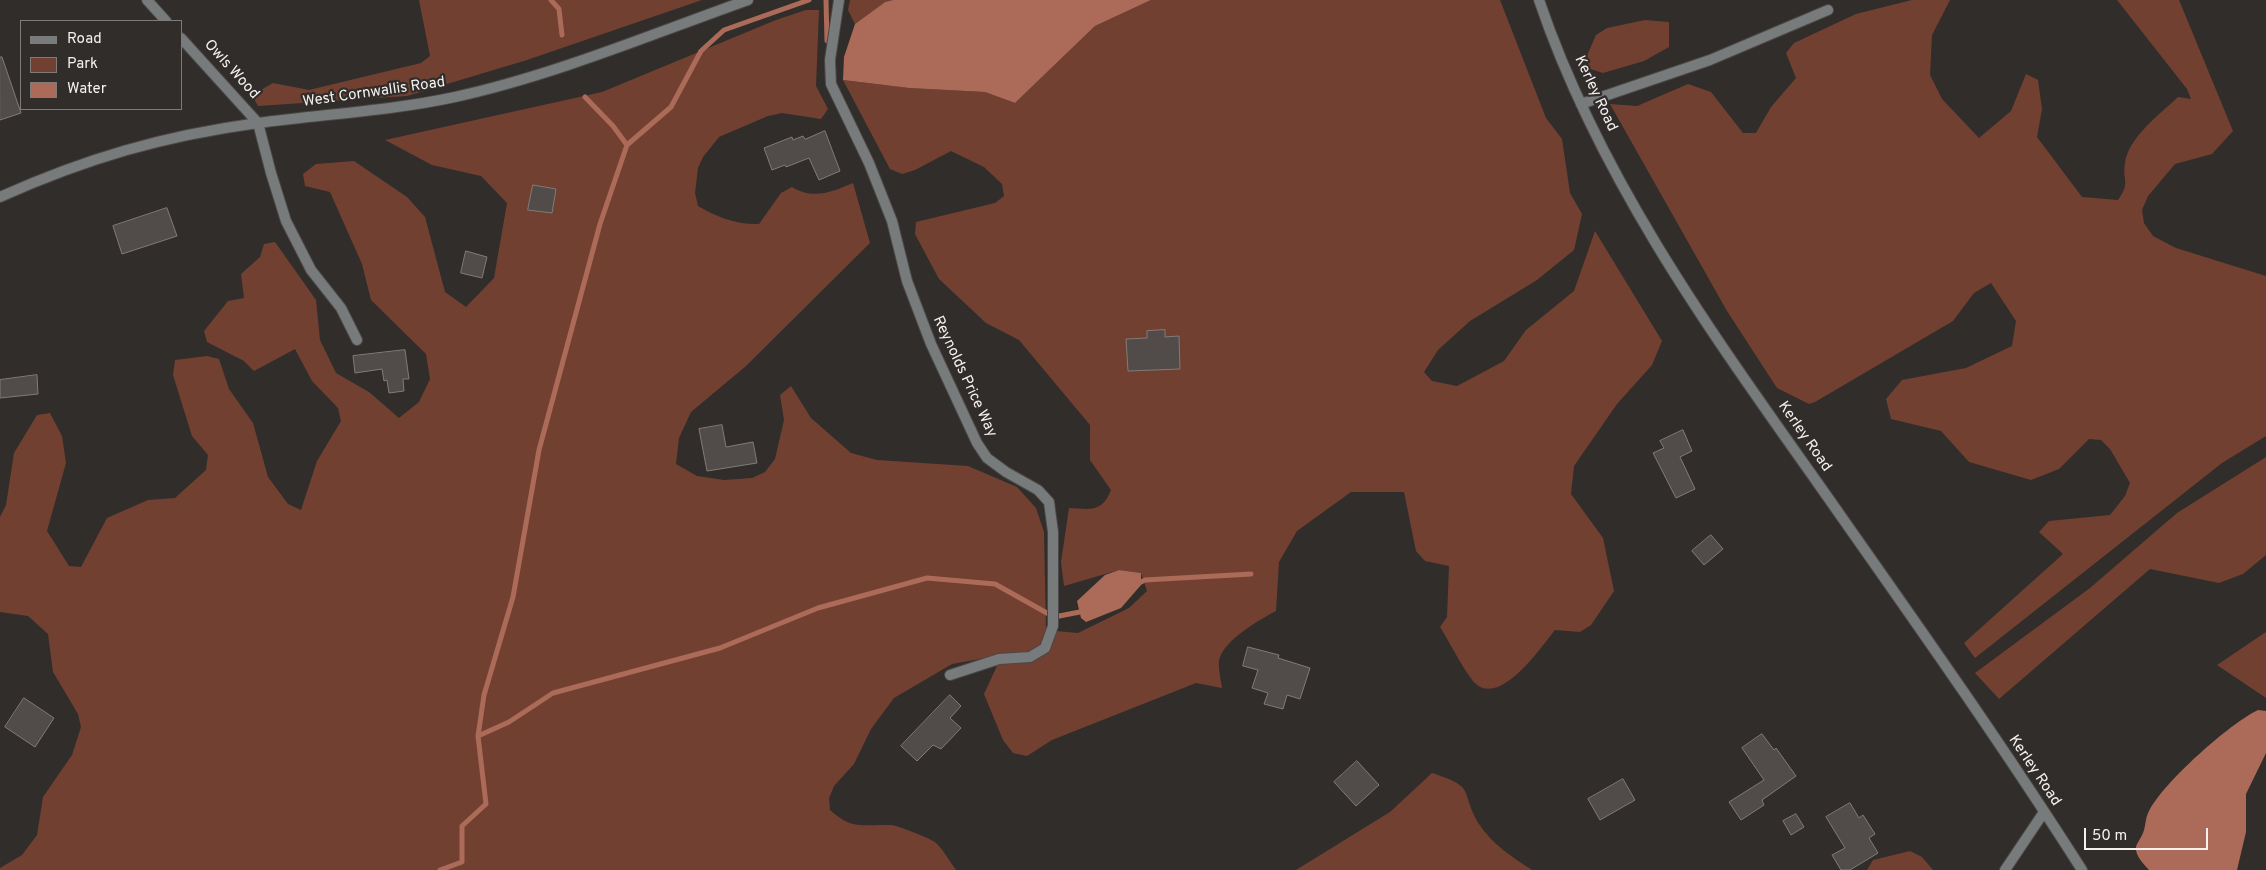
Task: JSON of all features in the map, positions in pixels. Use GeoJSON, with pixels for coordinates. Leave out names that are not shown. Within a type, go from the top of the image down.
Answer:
{"type":"FeatureCollection","features":[{"type":"Feature","properties":{"kind":"street"},"geometry":{"type":"LineString","coordinates":[[147,0],[165,20]]}},
{"type":"Feature","properties":{"kind":"street","name":"West Cornwallis Road"},"geometry":{"type":"LineString","coordinates":[[0,197],[76,165],[118,151],[164,139],[258,122],[431,102],[489,89],[545,73],[748,0]]}},
{"type":"Feature","properties":{"kind":"street","name":"Reynolds Price Way"},"geometry":{"type":"LineString","coordinates":[[839,0],[830,60],[831,84],[869,163],[892,221],[907,281],[931,344],[987,458],[1006,472],[1038,490],[1049,502],[1053,532],[1053,626],[1045,648],[1030,657],[1000,659],[950,676]]}},
{"type":"Feature","properties":{"kind":"street","name":"Kerley Road"},"geometry":{"type":"LineString","coordinates":[[1539,0],[1581,104],[1634,206],[1726,354],[1957,681],[2082,870]]}},
{"type":"Feature","properties":{"kind":"street"},"geometry":{"type":"LineString","coordinates":[[1581,104],[1710,60],[1828,10]]}},
{"type":"Feature","properties":{"kind":"street","name":"Owls Wood"},"geometry":{"type":"LineString","coordinates":[[182,39],[258,122]]}},
{"type":"Feature","properties":{"kind":"street"},"geometry":{"type":"LineString","coordinates":[[258,122],[286,221],[311,270],[341,308],[356,340]]}},
{"type":"Feature","properties":{"kind":"street"},"geometry":{"type":"LineString","coordinates":[[2005,870],[2044,812]]}},
{"type":"Feature","properties":{"kind":"green space"},"geometry":{"type":"Polygon","coordinates":[[[419,0],[702,0],[527,60],[407,96],[258,106],[252,95],[273,83],[309,90],[421,63],[430,56],[419,0]]]}},
{"type":"Feature","properties":{"kind":"green space"},"geometry":{"type":"Polygon","coordinates":[[[850,0],[893,0],[885,2],[855,24],[848,10],[850,0]]]}},
{"type":"Feature","properties":{"kind":"green space"},"geometry":{"type":"Polygon","coordinates":[[[1151,0],[1500,0],[1546,118],[1562,139],[1570,193],[1582,214],[1574,250],[1537,280],[1470,321],[1438,350],[1424,372],[1432,381],[1457,386],[1504,361],[1526,330],[1574,291],[1595,231],[1662,341],[1652,365],[1617,404],[1574,466],[1571,494],[1603,538],[1614,591],[1591,625],[1580,632],[1555,630],[1520,672],[1496,688],[1485,689],[1471,678],[1440,627],[1447,617],[1449,566],[1425,561],[1416,551],[1404,492],[1351,492],[1297,531],[1279,562],[1276,611],[1243,631],[1222,653],[1219,660],[1219,670],[1222,688],[1196,683],[1052,740],[1027,756],[1013,753],[1003,740],[984,694],[1002,655],[952,664],[894,698],[871,729],[854,764],[834,786],[829,798],[830,810],[838,817],[852,824],[891,825],[932,840],[941,848],[956,870],[0,870],[0,868],[22,855],[37,835],[43,797],[72,755],[81,727],[78,714],[53,672],[48,634],[28,616],[0,612],[0,517],[6,505],[14,453],[37,415],[50,413],[62,436],[66,463],[47,531],[69,566],[81,567],[107,518],[148,500],[175,498],[206,470],[208,455],[192,436],[173,375],[175,360],[207,356],[219,359],[229,389],[253,423],[268,477],[288,504],[301,510],[317,461],[341,421],[338,408],[312,381],[295,349],[254,371],[244,361],[207,342],[204,331],[228,301],[244,298],[241,274],[260,257],[264,244],[275,242],[316,300],[320,340],[336,373],[369,392],[399,418],[419,402],[430,379],[426,354],[371,300],[362,264],[330,192],[305,186],[303,174],[316,164],[354,161],[407,197],[425,217],[445,292],[466,307],[494,278],[507,203],[481,176],[432,165],[385,140],[602,92],[776,20],[806,10],[819,10],[816,86],[828,109],[821,119],[782,113],[768,116],[719,137],[703,157],[698,168],[695,193],[698,206],[727,220],[759,224],[781,193],[792,187],[815,194],[830,192],[853,183],[870,243],[746,366],[691,412],[679,438],[676,464],[697,476],[724,480],[752,478],[765,472],[775,459],[784,420],[780,395],[791,386],[811,418],[851,453],[877,460],[968,466],[1017,487],[1036,508],[1044,532],[1046,630],[1078,633],[1129,608],[1147,591],[1141,573],[1119,570],[1064,586],[1061,562],[1069,508],[1089,509],[1099,506],[1104,503],[1111,490],[1090,460],[1090,425],[1019,340],[986,323],[939,279],[915,234],[916,222],[995,203],[1004,196],[1002,184],[984,167],[951,151],[915,170],[902,174],[890,169],[843,80],[909,88],[985,92],[1015,103],[1095,26],[1151,0]]]}},
{"type":"Feature","properties":{"kind":"green space"},"geometry":{"type":"Polygon","coordinates":[[[1912,0],[1950,0],[1932,35],[1930,75],[1942,99],[1979,138],[2011,111],[2026,74],[2038,80],[2042,109],[2037,137],[2082,197],[2118,200],[2125,185],[2124,169],[2127,154],[2138,136],[2178,97],[2191,99],[2187,89],[2117,0],[2179,0],[2233,131],[2212,154],[2175,164],[2148,196],[2142,210],[2144,223],[2153,236],[2176,248],[2266,276],[2266,436],[2222,463],[1975,658],[1964,643],[2063,554],[2039,532],[2049,521],[2110,515],[2125,496],[2130,483],[2110,449],[2101,440],[2089,439],[2059,469],[2031,480],[1969,462],[1941,431],[1891,419],[1886,399],[1902,380],[1966,368],[2012,346],[2016,321],[1991,283],[1974,293],[1953,321],[1815,402],[1809,404],[1777,388],[1727,311],[1610,104],[1637,106],[1688,84],[1711,92],[1743,133],[1756,133],[1771,107],[1796,78],[1786,53],[1794,43],[1856,14],[1912,0]]]}},
{"type":"Feature","properties":{"kind":"green space"},"geometry":{"type":"Polygon","coordinates":[[[1645,20],[1669,22],[1669,47],[1644,61],[1603,73],[1590,69],[1586,58],[1596,35],[1607,28],[1645,20]]]}},
{"type":"Feature","properties":{"kind":"green space"},"geometry":{"type":"Polygon","coordinates":[[[2266,457],[2266,555],[2243,574],[2219,583],[2150,569],[1999,699],[1975,673],[2090,588],[2177,513],[2266,457]]]}},
{"type":"Feature","properties":{"kind":"green space"},"geometry":{"type":"Polygon","coordinates":[[[2266,632],[2266,698],[2217,665],[2266,632]]]}},
{"type":"Feature","properties":{"kind":"green space"},"geometry":{"type":"Polygon","coordinates":[[[1432,773],[1462,787],[1473,813],[1484,831],[1503,850],[1532,870],[1296,870],[1390,812],[1432,773]]]}},
{"type":"Feature","properties":{"kind":"green space"},"geometry":{"type":"Polygon","coordinates":[[[1910,851],[1922,857],[1933,870],[1867,870],[1873,860],[1910,851]]]}},
{"type":"Feature","properties":{"kind":"water"},"geometry":{"type":"Polygon","coordinates":[[[893,0],[1151,0],[1095,26],[1015,103],[985,92],[909,88],[843,80],[844,57],[855,24],[885,2],[893,0]]]}},
{"type":"Feature","properties":{"kind":"water"},"geometry":{"type":"Polygon","coordinates":[[[1119,570],[1141,573],[1141,585],[1121,608],[1086,622],[1081,618],[1077,601],[1105,575],[1119,570]]]}},
{"type":"Feature","properties":{"kind":"water"},"geometry":{"type":"Polygon","coordinates":[[[2258,710],[2266,711],[2266,753],[2246,794],[2246,832],[2237,870],[2149,870],[2138,857],[2136,847],[2144,830],[2148,814],[2157,799],[2182,770],[2215,740],[2258,710]]]}},
{"type":"Feature","properties":{"kind":"building"},"geometry":{"type":"Polygon","coordinates":[[[0,57],[2,57],[21,113],[0,120],[0,57]]]}},
{"type":"Feature","properties":{"kind":"building"},"geometry":{"type":"Polygon","coordinates":[[[825,131],[840,171],[819,180],[809,158],[772,170],[764,148],[792,137],[793,140],[803,136],[805,139],[825,131]]]}},
{"type":"Feature","properties":{"kind":"building"},"geometry":{"type":"Polygon","coordinates":[[[533,185],[556,189],[552,213],[528,210],[533,185]]]}},
{"type":"Feature","properties":{"kind":"building"},"geometry":{"type":"Polygon","coordinates":[[[167,208],[177,236],[122,254],[113,226],[167,208]]]}},
{"type":"Feature","properties":{"kind":"building"},"geometry":{"type":"Polygon","coordinates":[[[466,251],[487,257],[482,278],[461,273],[466,251]]]}},
{"type":"Feature","properties":{"kind":"building"},"geometry":{"type":"Polygon","coordinates":[[[1165,330],[1165,337],[1179,336],[1180,369],[1128,371],[1126,339],[1147,338],[1147,331],[1165,330]]]}},
{"type":"Feature","properties":{"kind":"building"},"geometry":{"type":"Polygon","coordinates":[[[405,350],[409,379],[403,379],[404,391],[389,393],[387,380],[384,381],[382,369],[355,373],[353,356],[405,350]]]}},
{"type":"Feature","properties":{"kind":"building"},"geometry":{"type":"Polygon","coordinates":[[[37,375],[38,394],[0,398],[0,380],[37,375]]]}},
{"type":"Feature","properties":{"kind":"building"},"geometry":{"type":"Polygon","coordinates":[[[722,425],[726,447],[753,442],[757,463],[707,471],[699,429],[722,425]]]}},
{"type":"Feature","properties":{"kind":"building"},"geometry":{"type":"Polygon","coordinates":[[[1683,430],[1692,451],[1680,457],[1695,489],[1676,498],[1653,453],[1664,448],[1660,441],[1683,430]]]}},
{"type":"Feature","properties":{"kind":"building"},"geometry":{"type":"Polygon","coordinates":[[[1711,535],[1723,549],[1704,565],[1692,551],[1711,535]]]}},
{"type":"Feature","properties":{"kind":"building"},"geometry":{"type":"Polygon","coordinates":[[[1248,647],[1279,655],[1278,658],[1310,668],[1300,699],[1287,695],[1283,709],[1264,704],[1268,693],[1252,688],[1258,670],[1243,666],[1248,647]]]}},
{"type":"Feature","properties":{"kind":"building"},"geometry":{"type":"Polygon","coordinates":[[[950,695],[961,706],[950,718],[961,728],[941,749],[933,745],[917,761],[901,746],[950,695]]]}},
{"type":"Feature","properties":{"kind":"building"},"geometry":{"type":"Polygon","coordinates":[[[24,698],[54,718],[35,747],[5,727],[24,698]]]}},
{"type":"Feature","properties":{"kind":"building"},"geometry":{"type":"Polygon","coordinates":[[[1762,734],[1774,750],[1776,748],[1796,776],[1762,800],[1764,805],[1741,820],[1729,802],[1764,780],[1742,748],[1762,734]]]}},
{"type":"Feature","properties":{"kind":"building"},"geometry":{"type":"Polygon","coordinates":[[[1357,761],[1379,785],[1356,806],[1334,782],[1357,761]]]}},
{"type":"Feature","properties":{"kind":"building"},"geometry":{"type":"Polygon","coordinates":[[[1623,779],[1635,800],[1600,820],[1588,799],[1623,779]]]}},
{"type":"Feature","properties":{"kind":"building"},"geometry":{"type":"Polygon","coordinates":[[[1850,803],[1859,818],[1863,815],[1875,834],[1869,838],[1878,853],[1850,870],[1841,870],[1832,855],[1845,848],[1826,817],[1850,803]]]}},
{"type":"Feature","properties":{"kind":"building"},"geometry":{"type":"Polygon","coordinates":[[[1796,814],[1804,827],[1791,835],[1783,821],[1796,814]]]}},
{"type":"Feature","properties":{"kind":"waterway"},"geometry":{"type":"LineString","coordinates":[[551,0],[559,9],[562,35]]}},
{"type":"Feature","properties":{"kind":"waterway"},"geometry":{"type":"LineString","coordinates":[[440,870],[462,862],[462,826],[486,804],[478,736],[484,695],[513,597],[539,450],[600,224],[627,145],[671,107],[701,51],[724,30],[809,0]]}},
{"type":"Feature","properties":{"kind":"waterway"},"geometry":{"type":"LineString","coordinates":[[826,0],[827,41]]}},
{"type":"Feature","properties":{"kind":"waterway"},"geometry":{"type":"LineString","coordinates":[[585,97],[613,126],[627,145]]}},
{"type":"Feature","properties":{"kind":"waterway"},"geometry":{"type":"LineString","coordinates":[[1135,585],[1145,580],[1251,574]]}},
{"type":"Feature","properties":{"kind":"waterway"},"geometry":{"type":"LineString","coordinates":[[478,736],[509,722],[553,693],[720,648],[818,608],[927,578],[995,584],[1054,617],[1085,611]]}}]}
